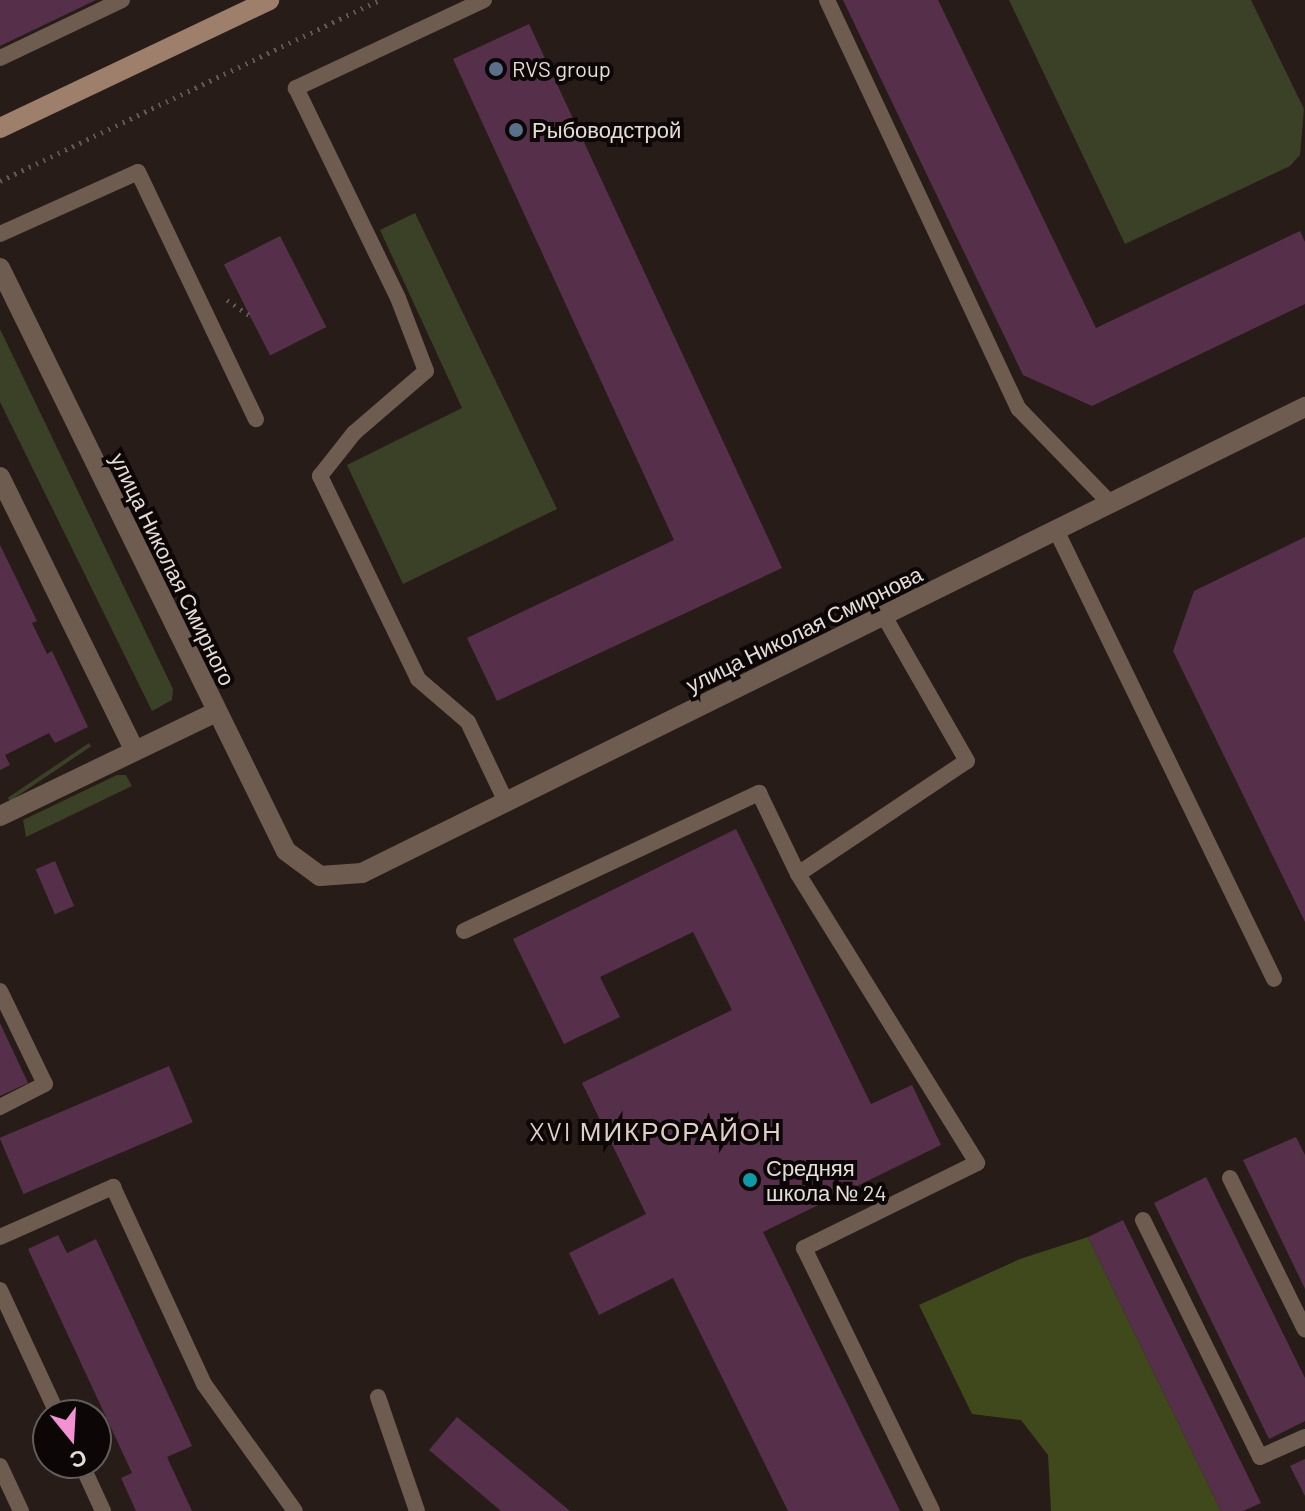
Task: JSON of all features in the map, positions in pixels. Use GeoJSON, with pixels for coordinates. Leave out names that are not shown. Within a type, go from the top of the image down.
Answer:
{"type":"FeatureCollection","features":[{"type":"Feature","properties":{"kind":"street"},"geometry":{"type":"LineString","coordinates":[[0,128],[269,0]]}},
{"type":"Feature","properties":{"kind":"street","name":"улица Николая Смирного"},"geometry":{"type":"LineString","coordinates":[[0,268],[286,851],[320,876]]}},
{"type":"Feature","properties":{"kind":"street","name":"улица Николая Смирнова"},"geometry":{"type":"LineString","coordinates":[[320,876],[362,873],[1305,407]]}},
{"type":"Feature","properties":{"kind":"street"},"geometry":{"type":"LineString","coordinates":[[0,477],[135,751]]}},
{"type":"Feature","properties":{"kind":"street"},"geometry":{"type":"LineString","coordinates":[[0,816],[216,712]]}},
{"type":"Feature","properties":{"kind":"lane"},"geometry":{"type":"LineString","coordinates":[[0,58],[122,0]]}},
{"type":"Feature","properties":{"kind":"lane"},"geometry":{"type":"LineString","coordinates":[[484,0],[296,88],[398,298],[426,371],[354,433],[320,476],[418,679],[468,722],[506,802]]}},
{"type":"Feature","properties":{"kind":"lane"},"geometry":{"type":"LineString","coordinates":[[827,0],[1019,409],[1110,503]]}},
{"type":"Feature","properties":{"kind":"lane"},"geometry":{"type":"LineString","coordinates":[[0,234],[138,172],[256,419]]}},
{"type":"Feature","properties":{"kind":"lane"},"geometry":{"type":"LineString","coordinates":[[1056,530],[1274,979]]}},
{"type":"Feature","properties":{"kind":"lane"},"geometry":{"type":"LineString","coordinates":[[798,874],[967,761],[884,616]]}},
{"type":"Feature","properties":{"kind":"lane"},"geometry":{"type":"LineString","coordinates":[[464,931],[759,793],[798,874],[977,1163],[804,1248],[932,1511]]}},
{"type":"Feature","properties":{"kind":"lane"},"geometry":{"type":"LineString","coordinates":[[0,991],[45,1084],[0,1107]]}},
{"type":"Feature","properties":{"kind":"lane"},"geometry":{"type":"LineString","coordinates":[[1230,1178],[1305,1330]]}},
{"type":"Feature","properties":{"kind":"lane"},"geometry":{"type":"LineString","coordinates":[[0,1237],[113,1187],[204,1384],[295,1511]]}},
{"type":"Feature","properties":{"kind":"lane"},"geometry":{"type":"LineString","coordinates":[[1143,1220],[1260,1457],[1305,1437]]}},
{"type":"Feature","properties":{"kind":"lane"},"geometry":{"type":"LineString","coordinates":[[0,1290],[51,1399]]}},
{"type":"Feature","properties":{"kind":"lane"},"geometry":{"type":"LineString","coordinates":[[378,1397],[417,1511]]}},
{"type":"Feature","properties":{"kind":"lane"},"geometry":{"type":"LineString","coordinates":[[0,1466],[21,1511]]}},
{"type":"Feature","properties":{"kind":"lane"},"geometry":{"type":"LineString","coordinates":[[88,1479],[103,1511]]}},
{"type":"Feature","properties":{"kind":"path"},"geometry":{"type":"LineString","coordinates":[[0,181],[380,0]]}},
{"type":"Feature","properties":{"kind":"path"},"geometry":{"type":"LineString","coordinates":[[224,298],[249,315]]}},
{"type":"Feature","properties":{"kind":"green space"},"geometry":{"type":"Polygon","coordinates":[[[1009,0],[1251,0],[1304,109],[1300,155],[1290,166],[1125,244],[1009,0]]]}},
{"type":"Feature","properties":{"kind":"green space"},"geometry":{"type":"Polygon","coordinates":[[[415,213],[557,509],[403,584],[347,465],[462,408],[380,230],[415,213]]]}},
{"type":"Feature","properties":{"kind":"green space"},"geometry":{"type":"Polygon","coordinates":[[[0,329],[173,689],[172,700],[152,711],[0,402],[0,329]]]}},
{"type":"Feature","properties":{"kind":"green space"},"geometry":{"type":"Polygon","coordinates":[[[89,743],[91,746],[10,801],[8,798],[89,743]]]}},
{"type":"Feature","properties":{"kind":"green space"},"geometry":{"type":"Polygon","coordinates":[[[117,775],[126,775],[132,786],[26,837],[23,820],[117,775]]]}},
{"type":"Feature","properties":{"kind":"green space"},"geometry":{"type":"Polygon","coordinates":[[[1088,1237],[1221,1511],[1051,1511],[1048,1455],[1021,1420],[972,1414],[919,1305],[1020,1259],[1088,1237]]]}},
{"type":"Feature","properties":{"kind":"building"},"geometry":{"type":"Polygon","coordinates":[[[0,0],[96,0],[0,46],[0,0]]]}},
{"type":"Feature","properties":{"kind":"building"},"geometry":{"type":"Polygon","coordinates":[[[843,0],[938,0],[1096,328],[1300,231],[1305,242],[1305,304],[1092,406],[1023,375],[843,0]]]}},
{"type":"Feature","properties":{"kind":"building"},"geometry":{"type":"Polygon","coordinates":[[[529,24],[782,568],[497,701],[467,638],[674,540],[453,59],[529,24]]]}},
{"type":"Feature","properties":{"kind":"building"},"geometry":{"type":"Polygon","coordinates":[[[280,236],[326,327],[270,355],[224,265],[280,236]]]}},
{"type":"Feature","properties":{"kind":"building"},"geometry":{"type":"Polygon","coordinates":[[[1305,537],[1305,922],[1173,651],[1194,591],[1305,537]]]}},
{"type":"Feature","properties":{"kind":"building"},"geometry":{"type":"Polygon","coordinates":[[[0,545],[37,621],[32,623],[47,654],[52,651],[88,727],[55,743],[49,733],[5,755],[10,765],[0,770],[0,545]]]}},
{"type":"Feature","properties":{"kind":"building","name":"Средняя школа № 24"},"geometry":{"type":"Polygon","coordinates":[[[736,829],[871,1104],[912,1085],[941,1145],[763,1232],[900,1511],[788,1511],[673,1278],[599,1315],[569,1253],[646,1214],[582,1083],[732,1010],[693,932],[600,977],[620,1017],[564,1044],[513,939],[736,829]]]}},
{"type":"Feature","properties":{"kind":"building"},"geometry":{"type":"Polygon","coordinates":[[[55,861],[74,906],[55,914],[36,869],[55,861]]]}},
{"type":"Feature","properties":{"kind":"building"},"geometry":{"type":"Polygon","coordinates":[[[0,1023],[28,1083],[0,1096],[0,1023]]]}},
{"type":"Feature","properties":{"kind":"building"},"geometry":{"type":"Polygon","coordinates":[[[169,1066],[193,1122],[23,1194],[0,1138],[169,1066]]]}},
{"type":"Feature","properties":{"kind":"building"},"geometry":{"type":"Polygon","coordinates":[[[1296,1137],[1305,1155],[1305,1289],[1243,1160],[1296,1137]]]}},
{"type":"Feature","properties":{"kind":"building"},"geometry":{"type":"Polygon","coordinates":[[[1206,1177],[1305,1378],[1305,1421],[1269,1439],[1154,1203],[1206,1177]]]}},
{"type":"Feature","properties":{"kind":"building"},"geometry":{"type":"Polygon","coordinates":[[[1123,1220],[1261,1503],[1243,1511],[1221,1511],[1088,1237],[1123,1220]]]}},
{"type":"Feature","properties":{"kind":"building"},"geometry":{"type":"Polygon","coordinates":[[[58,1235],[67,1253],[96,1239],[192,1446],[167,1457],[192,1511],[136,1511],[121,1478],[132,1473],[112,1430],[112,1399],[98,1399],[28,1249],[58,1235]]]}},
{"type":"Feature","properties":{"kind":"building"},"geometry":{"type":"Polygon","coordinates":[[[457,1417],[570,1511],[501,1511],[429,1450],[457,1417]]]}},
{"type":"Feature","properties":{"kind":"building"},"geometry":{"type":"Polygon","coordinates":[[[1305,1459],[1305,1496],[1290,1466],[1305,1459]]]}},
{"type":"Feature","properties":{"kind":"place","name":"RVS group"},"geometry":{"type":"Point","coordinates":[496,69]}},
{"type":"Feature","properties":{"kind":"place","name":"Рыбоводстрой"},"geometry":{"type":"Point","coordinates":[516,130]}},
{"type":"Feature","properties":{"kind":"place","name":"Средняя школа № 24"},"geometry":{"type":"Point","coordinates":[750,1180]}},
{"type":"Feature","properties":{"kind":"district","name":"XVI МИКРОРАЙОН"},"geometry":{"type":"Point","coordinates":[656,1131]}}]}
